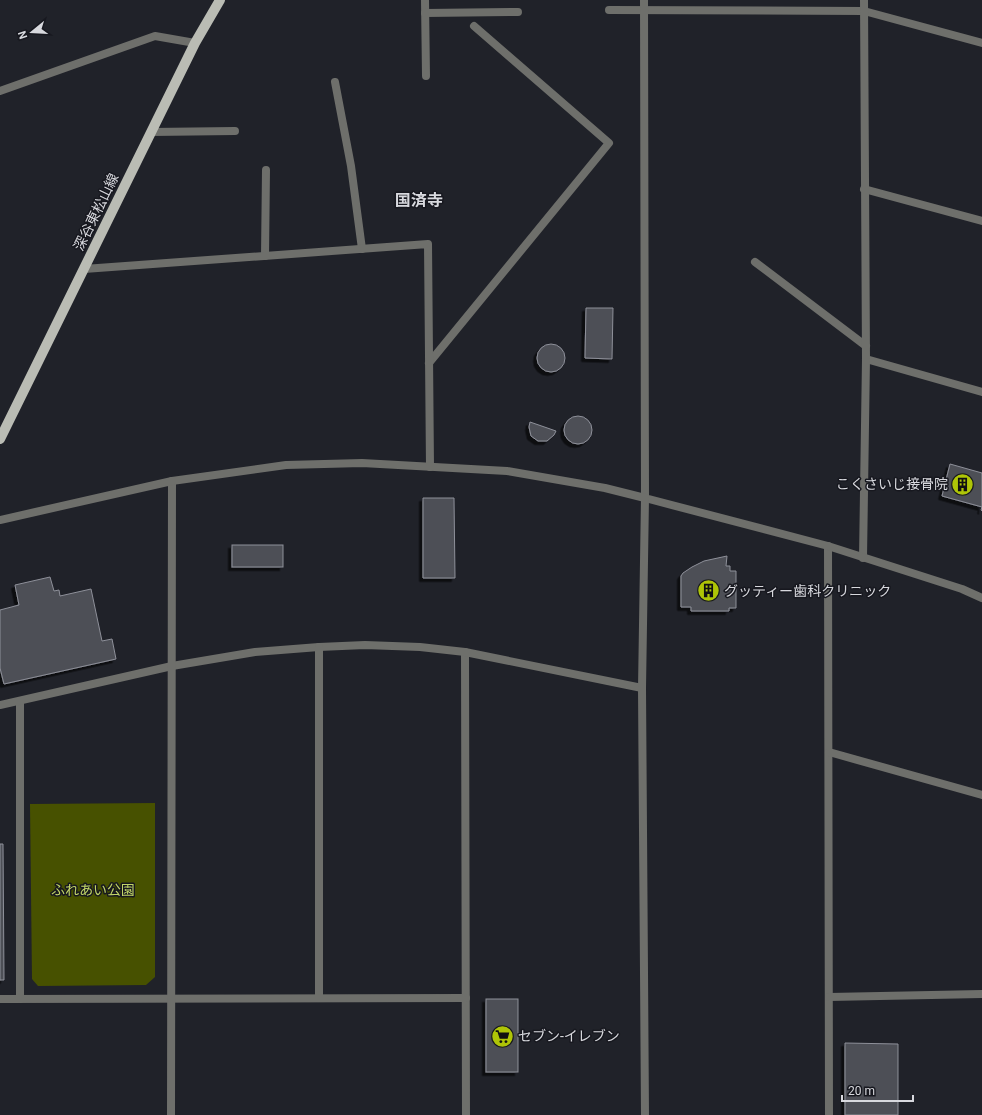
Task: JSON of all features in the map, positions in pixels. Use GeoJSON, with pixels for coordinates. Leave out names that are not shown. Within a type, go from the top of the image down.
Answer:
{"type":"FeatureCollection","features":[{"type":"Feature","properties":{"kind":"main road","name":"深谷東松山線"},"geometry":{"type":"LineString","coordinates":[[0,439],[195,43],[220,0]]}},
{"type":"Feature","properties":{"kind":"street"},"geometry":{"type":"LineString","coordinates":[[425,0],[426,76]]}},
{"type":"Feature","properties":{"kind":"street"},"geometry":{"type":"LineString","coordinates":[[644,0],[645,498],[642,688],[645,1115]]}},
{"type":"Feature","properties":{"kind":"street"},"geometry":{"type":"LineString","coordinates":[[863,558],[866,359],[864,0]]}},
{"type":"Feature","properties":{"kind":"street"},"geometry":{"type":"LineString","coordinates":[[609,10],[864,11],[982,43]]}},
{"type":"Feature","properties":{"kind":"street"},"geometry":{"type":"LineString","coordinates":[[425,13],[518,12]]}},
{"type":"Feature","properties":{"kind":"street"},"geometry":{"type":"LineString","coordinates":[[429,363],[609,143],[474,26]]}},
{"type":"Feature","properties":{"kind":"street"},"geometry":{"type":"LineString","coordinates":[[0,91],[155,36],[195,43]]}},
{"type":"Feature","properties":{"kind":"street"},"geometry":{"type":"LineString","coordinates":[[335,82],[351,166],[362,249]]}},
{"type":"Feature","properties":{"kind":"street"},"geometry":{"type":"LineString","coordinates":[[151,132],[235,131]]}},
{"type":"Feature","properties":{"kind":"street"},"geometry":{"type":"LineString","coordinates":[[265,256],[266,170]]}},
{"type":"Feature","properties":{"kind":"street"},"geometry":{"type":"LineString","coordinates":[[864,189],[982,221]]}},
{"type":"Feature","properties":{"kind":"street"},"geometry":{"type":"LineString","coordinates":[[84,269],[428,244],[430,466]]}},
{"type":"Feature","properties":{"kind":"street"},"geometry":{"type":"LineString","coordinates":[[754,262],[866,346]]}},
{"type":"Feature","properties":{"kind":"street"},"geometry":{"type":"LineString","coordinates":[[866,359],[982,392]]}},
{"type":"Feature","properties":{"kind":"street"},"geometry":{"type":"LineString","coordinates":[[0,520],[172,481],[286,466],[362,463],[507,471],[606,488],[828,546],[962,588],[982,598]]}},
{"type":"Feature","properties":{"kind":"street"},"geometry":{"type":"LineString","coordinates":[[171,1115],[172,481]]}},
{"type":"Feature","properties":{"kind":"street"},"geometry":{"type":"LineString","coordinates":[[828,546],[829,1115]]}},
{"type":"Feature","properties":{"kind":"street"},"geometry":{"type":"LineString","coordinates":[[0,705],[172,666],[255,652],[365,645],[420,647],[465,652],[642,688]]}},
{"type":"Feature","properties":{"kind":"street"},"geometry":{"type":"LineString","coordinates":[[319,647],[319,998]]}},
{"type":"Feature","properties":{"kind":"street"},"geometry":{"type":"LineString","coordinates":[[465,652],[466,1115]]}},
{"type":"Feature","properties":{"kind":"street"},"geometry":{"type":"LineString","coordinates":[[20,701],[20,999]]}},
{"type":"Feature","properties":{"kind":"street"},"geometry":{"type":"LineString","coordinates":[[829,752],[982,795]]}},
{"type":"Feature","properties":{"kind":"street"},"geometry":{"type":"LineString","coordinates":[[829,997],[982,994]]}},
{"type":"Feature","properties":{"kind":"street"},"geometry":{"type":"LineString","coordinates":[[0,999],[466,998]]}},
{"type":"Feature","properties":{"kind":"green space","name":"ふれあい公園"},"geometry":{"type":"Polygon","coordinates":[[[155,803],[155,977],[146,985],[38,986],[32,979],[30,804],[155,803]]]}},
{"type":"Feature","properties":{"kind":"building"},"geometry":{"type":"Polygon","coordinates":[[[586,308],[613,308],[612,359],[585,358],[586,308]]]}},
{"type":"Feature","properties":{"kind":"building"},"geometry":{"type":"Polygon","coordinates":[[[551,344],[561,348],[565,358],[561,368],[551,372],[541,368],[537,358],[541,348],[551,344]]]}},
{"type":"Feature","properties":{"kind":"building"},"geometry":{"type":"Polygon","coordinates":[[[578,416],[588,420],[592,430],[588,440],[578,444],[568,440],[564,430],[568,420],[578,416]]]}},
{"type":"Feature","properties":{"kind":"building"},"geometry":{"type":"Polygon","coordinates":[[[530,422],[556,431],[547,441],[538,441],[531,436],[529,427],[530,422]]]}},
{"type":"Feature","properties":{"kind":"building","name":"こくさいじ接骨院"},"geometry":{"type":"Polygon","coordinates":[[[950,464],[982,473],[982,507],[942,496],[950,464]]]}},
{"type":"Feature","properties":{"kind":"building"},"geometry":{"type":"Polygon","coordinates":[[[423,498],[454,498],[455,578],[423,578],[423,498]]]}},
{"type":"Feature","properties":{"kind":"building"},"geometry":{"type":"Polygon","coordinates":[[[232,545],[283,545],[283,567],[232,567],[232,545]]]}},
{"type":"Feature","properties":{"kind":"building","name":"グッティー歯科クリニック"},"geometry":{"type":"Polygon","coordinates":[[[727,556],[726,566],[730,566],[730,571],[736,571],[736,608],[729,608],[729,611],[691,611],[691,607],[681,607],[681,576],[683,573],[704,561],[727,556]]]}},
{"type":"Feature","properties":{"kind":"building"},"geometry":{"type":"Polygon","coordinates":[[[50,577],[54,591],[59,590],[60,596],[91,589],[102,641],[112,639],[116,659],[4,684],[0,668],[0,610],[19,605],[15,585],[50,577]]]}},
{"type":"Feature","properties":{"kind":"building"},"geometry":{"type":"Polygon","coordinates":[[[0,844],[3,844],[4,980],[0,980],[0,844]]]}},
{"type":"Feature","properties":{"kind":"building","name":"セブン-イレブン"},"geometry":{"type":"Polygon","coordinates":[[[486,999],[518,999],[518,1072],[486,1072],[486,999]]]}},
{"type":"Feature","properties":{"kind":"building"},"geometry":{"type":"Polygon","coordinates":[[[845,1043],[898,1044],[898,1115],[845,1115],[845,1043]]]}},
{"type":"Feature","properties":{"kind":"place","name":"こくさいじ接骨院"},"geometry":{"type":"Point","coordinates":[963,484]}},
{"type":"Feature","properties":{"kind":"place","name":"グッティー歯科クリニック"},"geometry":{"type":"Point","coordinates":[709,591]}},
{"type":"Feature","properties":{"kind":"place","name":"セブン-イレブン"},"geometry":{"type":"Point","coordinates":[502,1036]}},
{"type":"Feature","properties":{"kind":"district","name":"国済寺"},"geometry":{"type":"Point","coordinates":[419,200]}}]}
